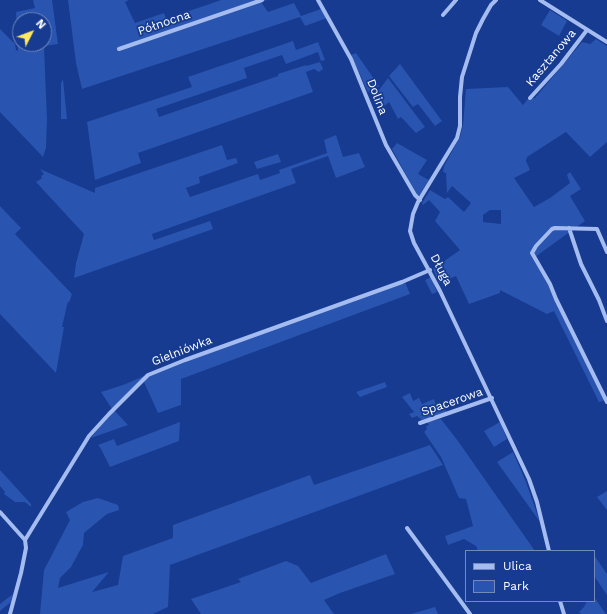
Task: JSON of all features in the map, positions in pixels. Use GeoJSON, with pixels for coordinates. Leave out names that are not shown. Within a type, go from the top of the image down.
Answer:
{"type":"FeatureCollection","features":[{"type":"Feature","properties":{"kind":"street","name":"Północna"},"geometry":{"type":"LineString","coordinates":[[119,50],[262,0]]}},
{"type":"Feature","properties":{"kind":"street","name":"Dolina"},"geometry":{"type":"LineString","coordinates":[[318,0],[351,59],[389,151],[415,195],[420,200]]}},
{"type":"Feature","properties":{"kind":"street"},"geometry":{"type":"LineString","coordinates":[[443,15],[456,0]]}},
{"type":"Feature","properties":{"kind":"street","name":"Długa"},"geometry":{"type":"LineString","coordinates":[[496,0],[491,5],[476,33],[462,77],[460,126],[457,138],[420,200],[413,214],[410,231],[414,243],[430,270],[492,398],[529,479],[537,502],[549,550]]}},
{"type":"Feature","properties":{"kind":"street"},"geometry":{"type":"LineString","coordinates":[[540,0],[607,42]]}},
{"type":"Feature","properties":{"kind":"street","name":"Kasztanowa"},"geometry":{"type":"LineString","coordinates":[[530,98],[561,64],[587,30]]}},
{"type":"Feature","properties":{"kind":"street"},"geometry":{"type":"LineString","coordinates":[[569,228],[581,264],[599,300],[607,321]]}},
{"type":"Feature","properties":{"kind":"street"},"geometry":{"type":"LineString","coordinates":[[607,252],[597,229],[569,228],[552,229],[533,250],[533,256],[550,284],[607,402]]}},
{"type":"Feature","properties":{"kind":"street","name":"Gielniówka"},"geometry":{"type":"LineString","coordinates":[[25,540],[90,436],[148,374],[402,282],[430,270]]}},
{"type":"Feature","properties":{"kind":"street","name":"Spacerowa"},"geometry":{"type":"LineString","coordinates":[[420,424],[492,398]]}},
{"type":"Feature","properties":{"kind":"street"},"geometry":{"type":"LineString","coordinates":[[0,512],[25,540],[26,548],[10,614]]}},
{"type":"Feature","properties":{"kind":"street"},"geometry":{"type":"LineString","coordinates":[[407,528],[470,614]]}},
{"type":"Feature","properties":{"kind":"street"},"geometry":{"type":"LineString","coordinates":[[560,602],[564,614]]}},
{"type":"Feature","properties":{"kind":"green space"},"geometry":{"type":"Polygon","coordinates":[[[33,0],[52,0],[58,44],[52,45],[52,12],[16,12],[35,8],[33,0]]]}},
{"type":"Feature","properties":{"kind":"green space"},"geometry":{"type":"Polygon","coordinates":[[[68,0],[129,0],[125,2],[135,23],[164,13],[166,19],[221,0],[268,0],[261,2],[268,12],[294,3],[301,16],[321,9],[327,18],[305,26],[300,17],[82,89],[76,63],[68,0]]]}},
{"type":"Feature","properties":{"kind":"green space"},"geometry":{"type":"Polygon","coordinates":[[[550,10],[567,21],[559,36],[541,25],[550,10]]]}},
{"type":"Feature","properties":{"kind":"green space"},"geometry":{"type":"Polygon","coordinates":[[[0,29],[12,41],[12,52],[44,52],[47,119],[46,148],[43,157],[0,112],[0,29]]]}},
{"type":"Feature","properties":{"kind":"green space"},"geometry":{"type":"Polygon","coordinates":[[[596,39],[607,46],[607,142],[590,157],[566,132],[527,157],[526,161],[530,170],[514,178],[534,207],[550,198],[570,183],[567,175],[570,172],[581,189],[570,196],[585,221],[535,257],[606,400],[599,402],[554,311],[547,314],[500,290],[500,293],[469,304],[456,276],[439,283],[433,269],[460,250],[435,221],[440,212],[429,200],[423,205],[422,203],[430,190],[445,199],[448,197],[464,212],[471,203],[452,186],[447,193],[446,173],[443,172],[444,166],[460,137],[463,125],[466,89],[508,87],[523,105],[528,99],[535,98],[582,42],[590,44],[596,39]],[[490,210],[483,215],[483,222],[501,224],[501,210],[490,210]]]}},
{"type":"Feature","properties":{"kind":"green space"},"geometry":{"type":"Polygon","coordinates":[[[293,41],[296,50],[318,42],[325,60],[321,61],[318,52],[286,64],[282,55],[244,68],[247,78],[156,109],[159,117],[278,76],[278,74],[320,62],[323,69],[319,72],[314,69],[306,72],[313,92],[138,153],[141,163],[95,180],[87,122],[192,87],[188,77],[293,41]]]}},
{"type":"Feature","properties":{"kind":"green space"},"geometry":{"type":"Polygon","coordinates":[[[356,53],[379,86],[368,92],[351,55],[356,53]]]}},
{"type":"Feature","properties":{"kind":"green space"},"geometry":{"type":"Polygon","coordinates":[[[400,64],[442,121],[435,126],[418,104],[413,107],[389,76],[400,64]]]}},
{"type":"Feature","properties":{"kind":"green space"},"geometry":{"type":"Polygon","coordinates":[[[388,78],[425,127],[416,133],[401,117],[398,119],[389,102],[383,107],[376,94],[388,78]]]}},
{"type":"Feature","properties":{"kind":"green space"},"geometry":{"type":"Polygon","coordinates":[[[63,79],[67,119],[61,119],[61,83],[63,79]]]}},
{"type":"Feature","properties":{"kind":"green space"},"geometry":{"type":"Polygon","coordinates":[[[336,135],[343,157],[359,153],[365,167],[336,178],[328,156],[291,169],[296,183],[152,234],[154,240],[210,221],[213,229],[74,278],[76,263],[84,234],[36,182],[42,178],[41,176],[44,174],[40,169],[95,193],[95,188],[222,145],[227,160],[236,158],[238,163],[199,177],[200,183],[186,188],[190,197],[258,174],[260,180],[280,173],[279,170],[327,153],[324,140],[336,135]]]}},
{"type":"Feature","properties":{"kind":"green space"},"geometry":{"type":"Polygon","coordinates":[[[397,143],[427,160],[418,174],[429,180],[420,195],[417,195],[392,149],[397,143]]]}},
{"type":"Feature","properties":{"kind":"green space"},"geometry":{"type":"Polygon","coordinates":[[[278,154],[281,162],[257,169],[254,162],[278,154]]]}},
{"type":"Feature","properties":{"kind":"green space"},"geometry":{"type":"Polygon","coordinates":[[[0,206],[21,228],[15,234],[72,294],[69,303],[68,301],[62,327],[64,327],[56,373],[0,314],[0,206]]]}},
{"type":"Feature","properties":{"kind":"green space"},"geometry":{"type":"Polygon","coordinates":[[[431,277],[437,292],[432,294],[425,280],[431,277]]]}},
{"type":"Feature","properties":{"kind":"green space"},"geometry":{"type":"Polygon","coordinates":[[[405,282],[410,294],[181,379],[181,405],[158,413],[144,382],[148,376],[182,362],[405,282]]]}},
{"type":"Feature","properties":{"kind":"green space"},"geometry":{"type":"Polygon","coordinates":[[[144,376],[139,383],[112,409],[101,392],[144,376]]]}},
{"type":"Feature","properties":{"kind":"green space"},"geometry":{"type":"Polygon","coordinates":[[[385,382],[387,387],[360,397],[356,392],[385,382]]]}},
{"type":"Feature","properties":{"kind":"green space"},"geometry":{"type":"Polygon","coordinates":[[[410,393],[413,401],[419,398],[422,404],[434,399],[436,405],[443,403],[447,413],[423,421],[417,416],[412,418],[409,414],[414,412],[402,397],[410,393]]]}},
{"type":"Feature","properties":{"kind":"green space"},"geometry":{"type":"Polygon","coordinates":[[[114,410],[128,425],[91,438],[102,424],[114,410]]]}},
{"type":"Feature","properties":{"kind":"green space"},"geometry":{"type":"Polygon","coordinates":[[[441,419],[534,550],[478,550],[476,546],[464,539],[448,545],[445,536],[473,526],[466,499],[459,498],[441,457],[424,432],[427,429],[426,426],[429,425],[427,422],[441,419]]]}},
{"type":"Feature","properties":{"kind":"green space"},"geometry":{"type":"Polygon","coordinates":[[[180,422],[179,441],[110,467],[98,445],[114,439],[117,446],[180,422]]]}},
{"type":"Feature","properties":{"kind":"green space"},"geometry":{"type":"Polygon","coordinates":[[[500,422],[507,439],[494,447],[484,431],[500,422]]]}},
{"type":"Feature","properties":{"kind":"green space"},"geometry":{"type":"Polygon","coordinates":[[[430,445],[443,465],[170,565],[168,607],[153,614],[40,614],[44,570],[70,520],[66,512],[83,502],[98,498],[118,505],[119,510],[107,514],[84,533],[83,545],[71,567],[60,578],[58,588],[109,572],[92,592],[118,585],[123,556],[173,538],[173,525],[310,475],[314,485],[430,445]]]}},
{"type":"Feature","properties":{"kind":"green space"},"geometry":{"type":"Polygon","coordinates":[[[513,452],[526,482],[540,522],[497,462],[513,452]]]}},
{"type":"Feature","properties":{"kind":"green space"},"geometry":{"type":"Polygon","coordinates":[[[0,470],[31,504],[31,507],[25,502],[15,502],[4,494],[5,492],[0,486],[0,470]]]}},
{"type":"Feature","properties":{"kind":"green space"},"geometry":{"type":"Polygon","coordinates":[[[607,491],[607,510],[597,497],[607,491]]]}},
{"type":"Feature","properties":{"kind":"green space"},"geometry":{"type":"Polygon","coordinates":[[[386,554],[395,574],[324,600],[334,614],[201,614],[191,599],[241,582],[238,579],[286,561],[298,566],[311,583],[386,554]]]}},
{"type":"Feature","properties":{"kind":"green space"},"geometry":{"type":"Polygon","coordinates":[[[595,556],[607,574],[607,595],[595,577],[595,556]]]}},
{"type":"Feature","properties":{"kind":"green space"},"geometry":{"type":"Polygon","coordinates":[[[13,594],[11,602],[0,611],[0,604],[13,594]]]}},
{"type":"Feature","properties":{"kind":"green space"},"geometry":{"type":"Polygon","coordinates":[[[595,598],[606,614],[581,614],[579,612],[586,602],[595,602],[595,598]]]}},
{"type":"Feature","properties":{"kind":"green space"},"geometry":{"type":"Polygon","coordinates":[[[435,607],[438,614],[411,614],[435,607]]]}}]}
